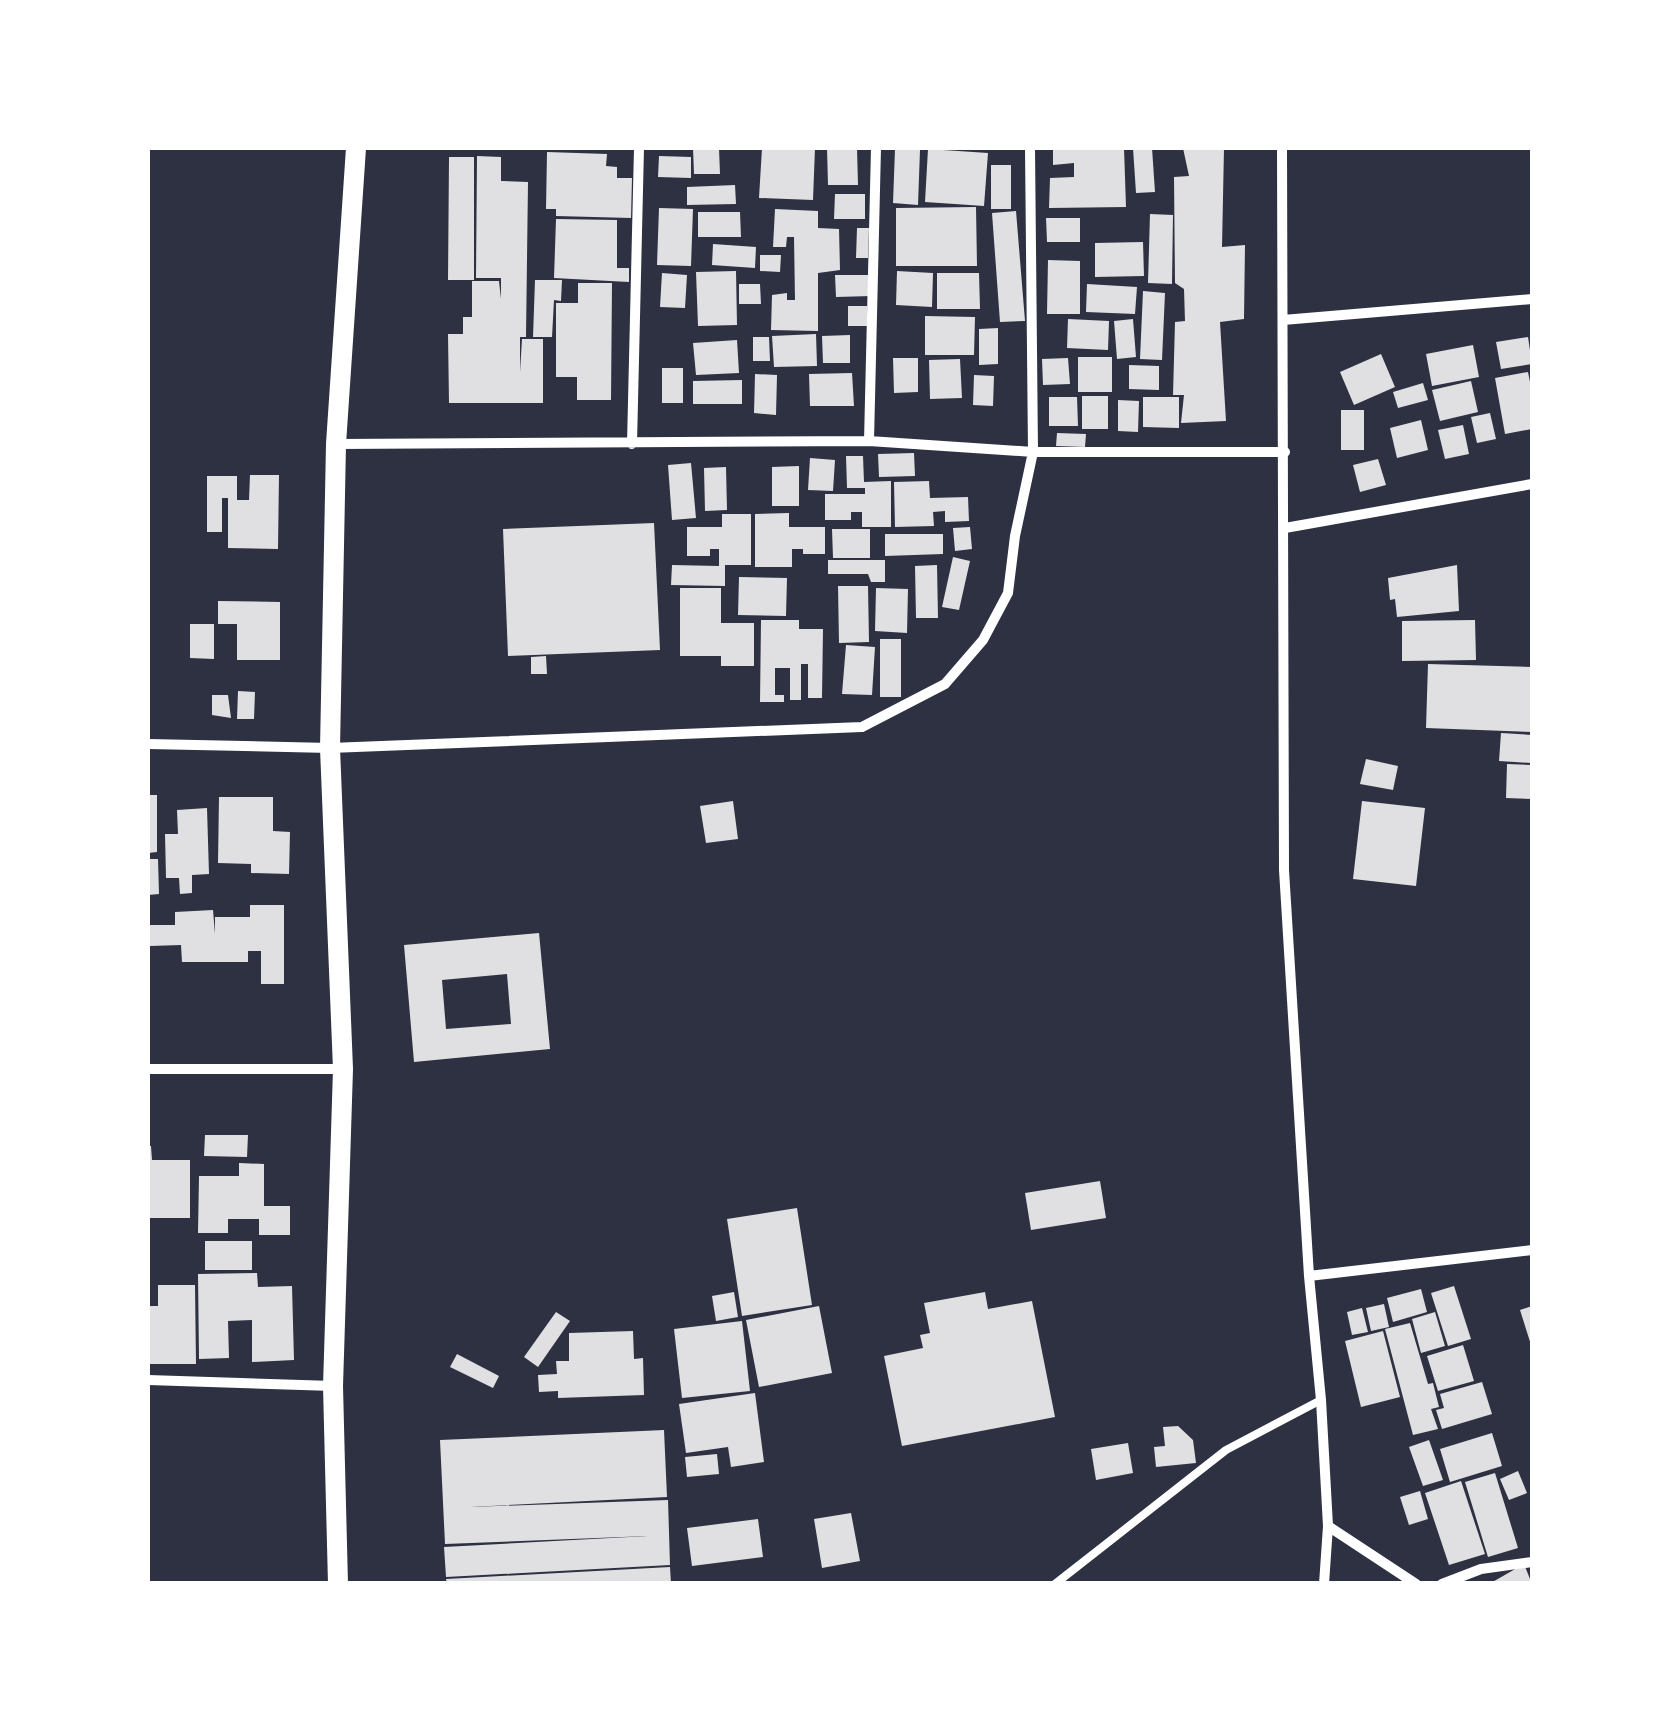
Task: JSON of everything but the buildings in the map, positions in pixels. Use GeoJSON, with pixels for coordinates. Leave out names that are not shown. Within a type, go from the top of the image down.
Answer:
{"type":"FeatureCollection","features":[{"type":"Feature","properties":{"kind":"main road"},"geometry":{"type":"LineString","coordinates":[[338,1584],[333,1386],[343,1068],[330,748],[336,444],[356,148]]}},
{"type":"Feature","properties":{"kind":"street"},"geometry":{"type":"LineString","coordinates":[[632,444],[640,148]]}},
{"type":"Feature","properties":{"kind":"street"},"geometry":{"type":"LineString","coordinates":[[869,441],[876,148]]}},
{"type":"Feature","properties":{"kind":"street"},"geometry":{"type":"LineString","coordinates":[[148,744],[330,748],[862,727],[945,684],[983,640],[1008,593],[1014,536],[1033,452],[1030,148]]}},
{"type":"Feature","properties":{"kind":"street"},"geometry":{"type":"LineString","coordinates":[[1282,148],[1284,870],[1309,1276],[1321,1400],[1328,1526],[1324,1584]]}},
{"type":"Feature","properties":{"kind":"street"},"geometry":{"type":"LineString","coordinates":[[1284,320],[1532,299]]}},
{"type":"Feature","properties":{"kind":"street"},"geometry":{"type":"LineString","coordinates":[[336,444],[869,441],[1033,452],[1285,452]]}},
{"type":"Feature","properties":{"kind":"street"},"geometry":{"type":"LineString","coordinates":[[1285,528],[1532,484]]}},
{"type":"Feature","properties":{"kind":"street"},"geometry":{"type":"LineString","coordinates":[[148,1068],[343,1068]]}},
{"type":"Feature","properties":{"kind":"street"},"geometry":{"type":"LineString","coordinates":[[1309,1276],[1532,1250]]}},
{"type":"Feature","properties":{"kind":"street"},"geometry":{"type":"LineString","coordinates":[[148,1380],[333,1386]]}},
{"type":"Feature","properties":{"kind":"street"},"geometry":{"type":"LineString","coordinates":[[1328,1526],[1416,1584]]}},
{"type":"Feature","properties":{"kind":"street"},"geometry":{"type":"LineString","coordinates":[[1442,1584],[1481,1569],[1532,1562]]}},
{"type":"Feature","properties":{"kind":"lane"},"geometry":{"type":"LineString","coordinates":[[1055,1584],[1226,1450],[1321,1400]]}}]}
